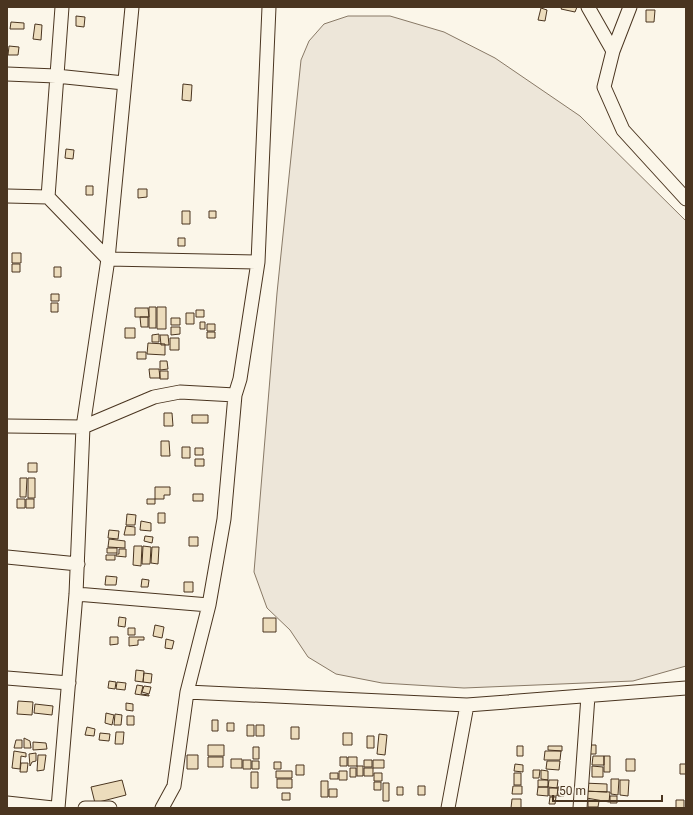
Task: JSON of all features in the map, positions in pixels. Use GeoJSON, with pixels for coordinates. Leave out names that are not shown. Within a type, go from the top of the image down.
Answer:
{"type":"FeatureCollection","features":[{"type":"Feature","properties":{"kind":"street"},"geometry":{"type":"LineString","coordinates":[[48,197],[62,7]]}},
{"type":"Feature","properties":{"kind":"street"},"geometry":{"type":"LineString","coordinates":[[58,808],[78,564],[82,427],[108,259],[132,7]]}},
{"type":"Feature","properties":{"kind":"street"},"geometry":{"type":"LineString","coordinates":[[162,808],[174,786],[187,692],[209,605],[224,519],[235,395],[240,379],[258,262],[269,7]]}},
{"type":"Feature","properties":{"kind":"street"},"geometry":{"type":"LineString","coordinates":[[588,7],[613,51]]}},
{"type":"Feature","properties":{"kind":"street"},"geometry":{"type":"LineString","coordinates":[[630,7],[613,51],[604,87],[623,130],[686,199]]}},
{"type":"Feature","properties":{"kind":"street"},"geometry":{"type":"LineString","coordinates":[[7,74],[56,76],[124,83]]}},
{"type":"Feature","properties":{"kind":"street"},"geometry":{"type":"LineString","coordinates":[[7,196],[48,197],[108,259],[258,262]]}},
{"type":"Feature","properties":{"kind":"street"},"geometry":{"type":"LineString","coordinates":[[7,426],[82,427],[154,397],[180,392],[235,395]]}},
{"type":"Feature","properties":{"kind":"street"},"geometry":{"type":"LineString","coordinates":[[7,557],[78,564]]}},
{"type":"Feature","properties":{"kind":"street"},"geometry":{"type":"LineString","coordinates":[[76,594],[209,605]]}},
{"type":"Feature","properties":{"kind":"street"},"geometry":{"type":"LineString","coordinates":[[7,678],[69,683]]}},
{"type":"Feature","properties":{"kind":"street"},"geometry":{"type":"LineString","coordinates":[[187,692],[467,705],[686,688]]}},
{"type":"Feature","properties":{"kind":"street"},"geometry":{"type":"LineString","coordinates":[[580,808],[588,696]]}},
{"type":"Feature","properties":{"kind":"street"},"geometry":{"type":"LineString","coordinates":[[448,808],[467,705]]}},
{"type":"Feature","properties":{"kind":"street"},"geometry":{"type":"LineString","coordinates":[[7,803],[53,808]]}},
{"type":"Feature","properties":{"kind":"street"},"geometry":{"type":"LineString","coordinates":[[85,808],[110,808]]}},
{"type":"Feature","properties":{"kind":"shaded area"},"geometry":{"type":"Polygon","coordinates":[[[348,16],[390,16],[444,32],[495,58],[580,116],[686,221],[686,666],[633,681],[464,688],[382,683],[336,674],[308,657],[290,630],[267,608],[254,572],[277,293],[301,60],[309,41],[324,24],[348,16]]]}},
{"type":"Feature","properties":{"kind":"building"},"geometry":{"type":"Polygon","coordinates":[[[562,7],[577,7],[575,12],[561,9],[562,7]]]}},
{"type":"Feature","properties":{"kind":"building"},"geometry":{"type":"Polygon","coordinates":[[[541,8],[547,10],[545,21],[538,20],[541,8]]]}},
{"type":"Feature","properties":{"kind":"building"},"geometry":{"type":"Polygon","coordinates":[[[646,10],[655,10],[654,22],[646,22],[646,10]]]}},
{"type":"Feature","properties":{"kind":"building"},"geometry":{"type":"Polygon","coordinates":[[[76,16],[85,17],[84,27],[76,26],[76,16]]]}},
{"type":"Feature","properties":{"kind":"building"},"geometry":{"type":"Polygon","coordinates":[[[11,22],[24,23],[24,29],[10,29],[11,22]]]}},
{"type":"Feature","properties":{"kind":"building"},"geometry":{"type":"Polygon","coordinates":[[[35,24],[42,25],[41,40],[33,39],[35,24]]]}},
{"type":"Feature","properties":{"kind":"building"},"geometry":{"type":"Polygon","coordinates":[[[9,46],[19,47],[18,55],[8,55],[9,46]]]}},
{"type":"Feature","properties":{"kind":"building"},"geometry":{"type":"Polygon","coordinates":[[[183,84],[192,85],[191,101],[182,100],[183,84]]]}},
{"type":"Feature","properties":{"kind":"building"},"geometry":{"type":"Polygon","coordinates":[[[66,149],[74,150],[73,159],[65,158],[66,149]]]}},
{"type":"Feature","properties":{"kind":"building"},"geometry":{"type":"Polygon","coordinates":[[[86,186],[93,186],[93,195],[86,195],[86,186]]]}},
{"type":"Feature","properties":{"kind":"building"},"geometry":{"type":"Polygon","coordinates":[[[138,189],[147,189],[147,197],[138,198],[138,189]]]}},
{"type":"Feature","properties":{"kind":"building"},"geometry":{"type":"Polygon","coordinates":[[[182,211],[190,211],[190,224],[182,224],[182,211]]]}},
{"type":"Feature","properties":{"kind":"building"},"geometry":{"type":"Polygon","coordinates":[[[209,211],[216,211],[216,218],[209,218],[209,211]]]}},
{"type":"Feature","properties":{"kind":"building"},"geometry":{"type":"Polygon","coordinates":[[[178,238],[185,238],[185,246],[178,246],[178,238]]]}},
{"type":"Feature","properties":{"kind":"building"},"geometry":{"type":"Polygon","coordinates":[[[12,253],[21,253],[21,263],[12,263],[12,253]]]}},
{"type":"Feature","properties":{"kind":"building"},"geometry":{"type":"Polygon","coordinates":[[[12,264],[20,264],[20,272],[12,272],[12,264]]]}},
{"type":"Feature","properties":{"kind":"building"},"geometry":{"type":"Polygon","coordinates":[[[54,267],[61,267],[61,277],[54,277],[54,267]]]}},
{"type":"Feature","properties":{"kind":"building"},"geometry":{"type":"Polygon","coordinates":[[[51,294],[59,294],[59,301],[51,301],[51,294]]]}},
{"type":"Feature","properties":{"kind":"building"},"geometry":{"type":"Polygon","coordinates":[[[51,303],[58,303],[58,312],[51,312],[51,303]]]}},
{"type":"Feature","properties":{"kind":"building"},"geometry":{"type":"Polygon","coordinates":[[[149,307],[156,307],[156,328],[149,328],[149,307]]]}},
{"type":"Feature","properties":{"kind":"building"},"geometry":{"type":"Polygon","coordinates":[[[157,307],[166,307],[166,329],[157,329],[157,307]]]}},
{"type":"Feature","properties":{"kind":"building"},"geometry":{"type":"Polygon","coordinates":[[[135,308],[148,308],[149,317],[135,317],[135,308]]]}},
{"type":"Feature","properties":{"kind":"building"},"geometry":{"type":"Polygon","coordinates":[[[196,310],[204,310],[204,317],[196,317],[196,310]]]}},
{"type":"Feature","properties":{"kind":"building"},"geometry":{"type":"Polygon","coordinates":[[[186,313],[194,313],[194,324],[186,324],[186,313]]]}},
{"type":"Feature","properties":{"kind":"building"},"geometry":{"type":"Polygon","coordinates":[[[140,317],[148,317],[148,327],[141,327],[140,317]]]}},
{"type":"Feature","properties":{"kind":"building"},"geometry":{"type":"Polygon","coordinates":[[[171,318],[180,318],[180,325],[171,325],[171,318]]]}},
{"type":"Feature","properties":{"kind":"building"},"geometry":{"type":"Polygon","coordinates":[[[200,322],[205,322],[205,329],[200,329],[200,322]]]}},
{"type":"Feature","properties":{"kind":"building"},"geometry":{"type":"Polygon","coordinates":[[[207,324],[215,324],[215,331],[207,331],[207,324]]]}},
{"type":"Feature","properties":{"kind":"building"},"geometry":{"type":"Polygon","coordinates":[[[171,327],[180,327],[180,334],[171,335],[171,327]]]}},
{"type":"Feature","properties":{"kind":"building"},"geometry":{"type":"Polygon","coordinates":[[[125,328],[135,328],[135,338],[125,338],[125,328]]]}},
{"type":"Feature","properties":{"kind":"building"},"geometry":{"type":"Polygon","coordinates":[[[207,332],[215,332],[215,338],[207,338],[207,332]]]}},
{"type":"Feature","properties":{"kind":"building"},"geometry":{"type":"Polygon","coordinates":[[[159,334],[159,342],[152,342],[152,335],[159,334]]]}},
{"type":"Feature","properties":{"kind":"building"},"geometry":{"type":"Polygon","coordinates":[[[160,335],[168,335],[169,345],[161,345],[160,335]]]}},
{"type":"Feature","properties":{"kind":"building"},"geometry":{"type":"Polygon","coordinates":[[[170,338],[179,338],[179,350],[170,350],[170,338]]]}},
{"type":"Feature","properties":{"kind":"building"},"geometry":{"type":"Polygon","coordinates":[[[148,343],[165,344],[165,355],[147,354],[148,343]]]}},
{"type":"Feature","properties":{"kind":"building"},"geometry":{"type":"Polygon","coordinates":[[[137,352],[146,352],[146,359],[137,359],[137,352]]]}},
{"type":"Feature","properties":{"kind":"building"},"geometry":{"type":"Polygon","coordinates":[[[160,361],[167,361],[168,369],[160,370],[160,361]]]}},
{"type":"Feature","properties":{"kind":"building"},"geometry":{"type":"Polygon","coordinates":[[[149,369],[159,369],[160,378],[150,378],[149,369]]]}},
{"type":"Feature","properties":{"kind":"building"},"geometry":{"type":"Polygon","coordinates":[[[160,371],[168,371],[168,379],[160,379],[160,371]]]}},
{"type":"Feature","properties":{"kind":"building"},"geometry":{"type":"Polygon","coordinates":[[[164,413],[172,413],[173,426],[164,426],[164,413]]]}},
{"type":"Feature","properties":{"kind":"building"},"geometry":{"type":"Polygon","coordinates":[[[192,415],[208,415],[208,423],[192,423],[192,415]]]}},
{"type":"Feature","properties":{"kind":"building"},"geometry":{"type":"Polygon","coordinates":[[[161,441],[169,441],[170,456],[161,456],[161,441]]]}},
{"type":"Feature","properties":{"kind":"building"},"geometry":{"type":"Polygon","coordinates":[[[182,447],[190,447],[190,458],[182,458],[182,447]]]}},
{"type":"Feature","properties":{"kind":"building"},"geometry":{"type":"Polygon","coordinates":[[[195,448],[203,448],[203,455],[195,455],[195,448]]]}},
{"type":"Feature","properties":{"kind":"building"},"geometry":{"type":"Polygon","coordinates":[[[195,459],[204,459],[204,466],[195,466],[195,459]]]}},
{"type":"Feature","properties":{"kind":"building"},"geometry":{"type":"Polygon","coordinates":[[[28,463],[37,463],[37,472],[28,472],[28,463]]]}},
{"type":"Feature","properties":{"kind":"building"},"geometry":{"type":"Polygon","coordinates":[[[20,478],[27,478],[26,497],[20,497],[20,478]]]}},
{"type":"Feature","properties":{"kind":"building"},"geometry":{"type":"Polygon","coordinates":[[[28,478],[35,478],[35,498],[28,498],[28,478]]]}},
{"type":"Feature","properties":{"kind":"building"},"geometry":{"type":"Polygon","coordinates":[[[155,487],[170,487],[170,495],[164,495],[164,499],[155,499],[155,487]]]}},
{"type":"Feature","properties":{"kind":"building"},"geometry":{"type":"Polygon","coordinates":[[[193,494],[203,494],[203,501],[193,501],[193,494]]]}},
{"type":"Feature","properties":{"kind":"building"},"geometry":{"type":"Polygon","coordinates":[[[17,499],[25,499],[25,508],[17,508],[17,499]]]}},
{"type":"Feature","properties":{"kind":"building"},"geometry":{"type":"Polygon","coordinates":[[[26,499],[34,499],[34,508],[26,508],[26,499]]]}},
{"type":"Feature","properties":{"kind":"building"},"geometry":{"type":"Polygon","coordinates":[[[147,499],[155,499],[155,504],[147,504],[147,499]]]}},
{"type":"Feature","properties":{"kind":"building"},"geometry":{"type":"Polygon","coordinates":[[[158,513],[165,513],[165,523],[158,523],[158,513]]]}},
{"type":"Feature","properties":{"kind":"building"},"geometry":{"type":"Polygon","coordinates":[[[127,514],[136,515],[135,525],[126,525],[127,514]]]}},
{"type":"Feature","properties":{"kind":"building"},"geometry":{"type":"Polygon","coordinates":[[[141,521],[151,523],[151,531],[140,530],[141,521]]]}},
{"type":"Feature","properties":{"kind":"building"},"geometry":{"type":"Polygon","coordinates":[[[126,526],[135,527],[135,535],[124,535],[126,526]]]}},
{"type":"Feature","properties":{"kind":"building"},"geometry":{"type":"Polygon","coordinates":[[[109,530],[119,531],[118,539],[108,538],[109,530]]]}},
{"type":"Feature","properties":{"kind":"building"},"geometry":{"type":"Polygon","coordinates":[[[145,536],[153,537],[152,543],[144,541],[145,536]]]}},
{"type":"Feature","properties":{"kind":"building"},"geometry":{"type":"Polygon","coordinates":[[[189,537],[198,537],[198,546],[189,546],[189,537]]]}},
{"type":"Feature","properties":{"kind":"building"},"geometry":{"type":"Polygon","coordinates":[[[109,539],[125,541],[125,548],[108,547],[109,539]]]}},
{"type":"Feature","properties":{"kind":"building"},"geometry":{"type":"Polygon","coordinates":[[[134,546],[142,546],[141,566],[133,565],[134,546]]]}},
{"type":"Feature","properties":{"kind":"building"},"geometry":{"type":"Polygon","coordinates":[[[143,546],[151,547],[150,564],[142,564],[143,546]]]}},
{"type":"Feature","properties":{"kind":"building"},"geometry":{"type":"Polygon","coordinates":[[[152,547],[159,547],[158,564],[151,563],[152,547]]]}},
{"type":"Feature","properties":{"kind":"building"},"geometry":{"type":"Polygon","coordinates":[[[107,548],[117,548],[117,553],[107,553],[107,548]]]}},
{"type":"Feature","properties":{"kind":"building"},"geometry":{"type":"Polygon","coordinates":[[[119,549],[126,549],[126,557],[116,556],[116,554],[119,554],[119,549]]]}},
{"type":"Feature","properties":{"kind":"building"},"geometry":{"type":"Polygon","coordinates":[[[106,555],[115,555],[115,560],[106,560],[106,555]]]}},
{"type":"Feature","properties":{"kind":"building"},"geometry":{"type":"Polygon","coordinates":[[[106,576],[117,577],[116,585],[105,585],[106,576]]]}},
{"type":"Feature","properties":{"kind":"building"},"geometry":{"type":"Polygon","coordinates":[[[142,579],[149,580],[148,587],[141,587],[142,579]]]}},
{"type":"Feature","properties":{"kind":"building"},"geometry":{"type":"Polygon","coordinates":[[[184,582],[193,582],[193,592],[184,592],[184,582]]]}},
{"type":"Feature","properties":{"kind":"building"},"geometry":{"type":"Polygon","coordinates":[[[119,617],[126,618],[125,627],[118,626],[119,617]]]}},
{"type":"Feature","properties":{"kind":"building"},"geometry":{"type":"Polygon","coordinates":[[[263,618],[276,618],[276,632],[263,632],[263,618]]]}},
{"type":"Feature","properties":{"kind":"building"},"geometry":{"type":"Polygon","coordinates":[[[155,625],[164,627],[162,638],[153,636],[155,625]]]}},
{"type":"Feature","properties":{"kind":"building"},"geometry":{"type":"Polygon","coordinates":[[[128,628],[135,628],[135,635],[128,635],[128,628]]]}},
{"type":"Feature","properties":{"kind":"building"},"geometry":{"type":"Polygon","coordinates":[[[110,637],[118,637],[118,644],[110,645],[110,637]]]}},
{"type":"Feature","properties":{"kind":"building"},"geometry":{"type":"Polygon","coordinates":[[[129,637],[144,637],[144,640],[138,640],[138,645],[129,646],[129,637]]]}},
{"type":"Feature","properties":{"kind":"building"},"geometry":{"type":"Polygon","coordinates":[[[166,639],[174,641],[172,649],[165,648],[166,639]]]}},
{"type":"Feature","properties":{"kind":"building"},"geometry":{"type":"Polygon","coordinates":[[[136,670],[144,671],[143,682],[135,681],[136,670]]]}},
{"type":"Feature","properties":{"kind":"building"},"geometry":{"type":"Polygon","coordinates":[[[144,673],[152,674],[151,683],[143,682],[144,673]]]}},
{"type":"Feature","properties":{"kind":"building"},"geometry":{"type":"Polygon","coordinates":[[[109,681],[116,682],[115,689],[108,688],[109,681]]]}},
{"type":"Feature","properties":{"kind":"building"},"geometry":{"type":"Polygon","coordinates":[[[117,682],[126,683],[125,690],[116,689],[117,682]]]}},
{"type":"Feature","properties":{"kind":"building"},"geometry":{"type":"Polygon","coordinates":[[[137,685],[143,686],[141,694],[149,696],[135,694],[137,685]]]}},
{"type":"Feature","properties":{"kind":"building"},"geometry":{"type":"Polygon","coordinates":[[[144,686],[151,687],[149,694],[142,692],[144,686]]]}},
{"type":"Feature","properties":{"kind":"building"},"geometry":{"type":"Polygon","coordinates":[[[18,701],[33,702],[32,715],[17,714],[18,701]]]}},
{"type":"Feature","properties":{"kind":"building"},"geometry":{"type":"Polygon","coordinates":[[[126,703],[133,704],[133,711],[126,710],[126,703]]]}},
{"type":"Feature","properties":{"kind":"building"},"geometry":{"type":"Polygon","coordinates":[[[35,704],[53,706],[52,715],[34,713],[35,704]]]}},
{"type":"Feature","properties":{"kind":"building"},"geometry":{"type":"Polygon","coordinates":[[[106,713],[114,715],[112,725],[105,723],[106,713]]]}},
{"type":"Feature","properties":{"kind":"building"},"geometry":{"type":"Polygon","coordinates":[[[115,714],[122,715],[121,725],[114,725],[115,714]]]}},
{"type":"Feature","properties":{"kind":"building"},"geometry":{"type":"Polygon","coordinates":[[[127,716],[134,716],[134,725],[127,725],[127,716]]]}},
{"type":"Feature","properties":{"kind":"building"},"geometry":{"type":"Polygon","coordinates":[[[212,720],[218,720],[218,731],[212,731],[212,720]]]}},
{"type":"Feature","properties":{"kind":"building"},"geometry":{"type":"Polygon","coordinates":[[[227,723],[234,723],[234,731],[227,731],[227,723]]]}},
{"type":"Feature","properties":{"kind":"building"},"geometry":{"type":"Polygon","coordinates":[[[247,725],[254,725],[254,736],[247,736],[247,725]]]}},
{"type":"Feature","properties":{"kind":"building"},"geometry":{"type":"Polygon","coordinates":[[[256,725],[264,725],[264,736],[256,736],[256,725]]]}},
{"type":"Feature","properties":{"kind":"building"},"geometry":{"type":"Polygon","coordinates":[[[87,727],[95,729],[94,736],[85,735],[87,727]]]}},
{"type":"Feature","properties":{"kind":"building"},"geometry":{"type":"Polygon","coordinates":[[[291,727],[299,727],[299,739],[291,739],[291,727]]]}},
{"type":"Feature","properties":{"kind":"building"},"geometry":{"type":"Polygon","coordinates":[[[116,732],[124,732],[123,744],[115,744],[116,732]]]}},
{"type":"Feature","properties":{"kind":"building"},"geometry":{"type":"Polygon","coordinates":[[[100,733],[110,734],[109,741],[99,740],[100,733]]]}},
{"type":"Feature","properties":{"kind":"building"},"geometry":{"type":"Polygon","coordinates":[[[343,733],[352,733],[352,745],[343,745],[343,733]]]}},
{"type":"Feature","properties":{"kind":"building"},"geometry":{"type":"Polygon","coordinates":[[[379,734],[387,735],[385,755],[377,754],[379,734]]]}},
{"type":"Feature","properties":{"kind":"building"},"geometry":{"type":"Polygon","coordinates":[[[367,736],[374,736],[374,748],[367,748],[367,736]]]}},
{"type":"Feature","properties":{"kind":"building"},"geometry":{"type":"Polygon","coordinates":[[[24,738],[30,741],[31,748],[24,748],[24,738]]]}},
{"type":"Feature","properties":{"kind":"building"},"geometry":{"type":"Polygon","coordinates":[[[16,740],[22,740],[22,748],[14,748],[16,740]]]}},
{"type":"Feature","properties":{"kind":"building"},"geometry":{"type":"Polygon","coordinates":[[[33,742],[46,743],[47,749],[33,750],[33,742]]]}},
{"type":"Feature","properties":{"kind":"building"},"geometry":{"type":"Polygon","coordinates":[[[208,745],[224,745],[224,756],[208,756],[208,745]]]}},
{"type":"Feature","properties":{"kind":"building"},"geometry":{"type":"Polygon","coordinates":[[[586,745],[596,745],[596,754],[585,754],[586,745]]]}},
{"type":"Feature","properties":{"kind":"building"},"geometry":{"type":"Polygon","coordinates":[[[517,746],[523,746],[523,756],[517,756],[517,746]]]}},
{"type":"Feature","properties":{"kind":"building"},"geometry":{"type":"Polygon","coordinates":[[[548,746],[562,746],[562,751],[548,750],[548,746]]]}},
{"type":"Feature","properties":{"kind":"building"},"geometry":{"type":"Polygon","coordinates":[[[253,747],[259,747],[259,759],[253,759],[253,747]]]}},
{"type":"Feature","properties":{"kind":"building"},"geometry":{"type":"Polygon","coordinates":[[[14,751],[26,753],[26,757],[21,756],[20,769],[12,768],[14,751]]]}},
{"type":"Feature","properties":{"kind":"building"},"geometry":{"type":"Polygon","coordinates":[[[545,751],[561,751],[560,760],[544,760],[545,751]]]}},
{"type":"Feature","properties":{"kind":"building"},"geometry":{"type":"Polygon","coordinates":[[[36,753],[36,761],[32,762],[30,766],[29,754],[36,753]]]}},
{"type":"Feature","properties":{"kind":"building"},"geometry":{"type":"Polygon","coordinates":[[[38,755],[46,755],[44,770],[37,771],[38,755]]]}},
{"type":"Feature","properties":{"kind":"building"},"geometry":{"type":"Polygon","coordinates":[[[187,755],[198,755],[198,769],[187,769],[187,755]]]}},
{"type":"Feature","properties":{"kind":"building"},"geometry":{"type":"Polygon","coordinates":[[[593,756],[604,756],[604,765],[592,765],[593,756]]]}},
{"type":"Feature","properties":{"kind":"building"},"geometry":{"type":"Polygon","coordinates":[[[604,756],[610,756],[610,772],[604,772],[604,756]]]}},
{"type":"Feature","properties":{"kind":"building"},"geometry":{"type":"Polygon","coordinates":[[[208,757],[223,757],[223,767],[208,767],[208,757]]]}},
{"type":"Feature","properties":{"kind":"building"},"geometry":{"type":"Polygon","coordinates":[[[340,757],[347,757],[347,766],[340,766],[340,757]]]}},
{"type":"Feature","properties":{"kind":"building"},"geometry":{"type":"Polygon","coordinates":[[[348,757],[357,757],[357,766],[348,766],[348,757]]]}},
{"type":"Feature","properties":{"kind":"building"},"geometry":{"type":"Polygon","coordinates":[[[231,759],[242,759],[242,768],[231,768],[231,759]]]}},
{"type":"Feature","properties":{"kind":"building"},"geometry":{"type":"Polygon","coordinates":[[[626,759],[635,759],[635,771],[626,771],[626,759]]]}},
{"type":"Feature","properties":{"kind":"building"},"geometry":{"type":"Polygon","coordinates":[[[243,760],[251,760],[251,769],[243,769],[243,760]]]}},
{"type":"Feature","properties":{"kind":"building"},"geometry":{"type":"Polygon","coordinates":[[[364,760],[372,760],[372,767],[364,767],[364,760]]]}},
{"type":"Feature","properties":{"kind":"building"},"geometry":{"type":"Polygon","coordinates":[[[373,760],[384,760],[384,768],[373,768],[373,760]]]}},
{"type":"Feature","properties":{"kind":"building"},"geometry":{"type":"Polygon","coordinates":[[[252,761],[259,761],[259,769],[252,769],[252,761]]]}},
{"type":"Feature","properties":{"kind":"building"},"geometry":{"type":"Polygon","coordinates":[[[547,761],[560,761],[559,770],[546,769],[547,761]]]}},
{"type":"Feature","properties":{"kind":"building"},"geometry":{"type":"Polygon","coordinates":[[[274,762],[281,762],[281,769],[274,769],[274,762]]]}},
{"type":"Feature","properties":{"kind":"building"},"geometry":{"type":"Polygon","coordinates":[[[21,763],[28,763],[27,772],[20,772],[21,763]]]}},
{"type":"Feature","properties":{"kind":"building"},"geometry":{"type":"Polygon","coordinates":[[[515,764],[523,765],[523,772],[514,771],[515,764]]]}},
{"type":"Feature","properties":{"kind":"building"},"geometry":{"type":"Polygon","coordinates":[[[680,764],[686,764],[686,774],[680,774],[680,764]]]}},
{"type":"Feature","properties":{"kind":"building"},"geometry":{"type":"Polygon","coordinates":[[[296,765],[304,765],[304,775],[296,775],[296,765]]]}},
{"type":"Feature","properties":{"kind":"building"},"geometry":{"type":"Polygon","coordinates":[[[357,766],[363,766],[363,776],[357,776],[357,766]]]}},
{"type":"Feature","properties":{"kind":"building"},"geometry":{"type":"Polygon","coordinates":[[[592,766],[603,767],[603,777],[592,777],[592,766]]]}},
{"type":"Feature","properties":{"kind":"building"},"geometry":{"type":"Polygon","coordinates":[[[350,768],[356,768],[356,777],[350,777],[350,768]]]}},
{"type":"Feature","properties":{"kind":"building"},"geometry":{"type":"Polygon","coordinates":[[[364,768],[373,768],[373,776],[364,776],[364,768]]]}},
{"type":"Feature","properties":{"kind":"building"},"geometry":{"type":"Polygon","coordinates":[[[533,770],[540,770],[539,778],[533,778],[533,770]]]}},
{"type":"Feature","properties":{"kind":"building"},"geometry":{"type":"Polygon","coordinates":[[[541,770],[548,771],[548,780],[541,779],[541,770]]]}},
{"type":"Feature","properties":{"kind":"building"},"geometry":{"type":"Polygon","coordinates":[[[276,771],[292,771],[292,778],[276,778],[276,771]]]}},
{"type":"Feature","properties":{"kind":"building"},"geometry":{"type":"Polygon","coordinates":[[[339,771],[347,771],[347,780],[339,780],[339,771]]]}},
{"type":"Feature","properties":{"kind":"building"},"geometry":{"type":"Polygon","coordinates":[[[251,772],[258,772],[258,788],[251,788],[251,772]]]}},
{"type":"Feature","properties":{"kind":"building"},"geometry":{"type":"Polygon","coordinates":[[[330,773],[338,773],[338,779],[330,779],[330,773]]]}},
{"type":"Feature","properties":{"kind":"building"},"geometry":{"type":"Polygon","coordinates":[[[374,773],[382,773],[382,781],[374,781],[374,773]]]}},
{"type":"Feature","properties":{"kind":"building"},"geometry":{"type":"Polygon","coordinates":[[[514,773],[521,773],[521,785],[514,785],[514,773]]]}},
{"type":"Feature","properties":{"kind":"building"},"geometry":{"type":"Polygon","coordinates":[[[277,779],[292,779],[292,788],[277,788],[277,779]]]}},
{"type":"Feature","properties":{"kind":"building"},"geometry":{"type":"Polygon","coordinates":[[[611,779],[619,779],[618,795],[611,794],[611,779]]]}},
{"type":"Feature","properties":{"kind":"building"},"geometry":{"type":"Polygon","coordinates":[[[122,780],[126,795],[95,803],[91,787],[122,780]]]}},
{"type":"Feature","properties":{"kind":"building"},"geometry":{"type":"Polygon","coordinates":[[[538,780],[548,780],[548,787],[538,787],[538,780]]]}},
{"type":"Feature","properties":{"kind":"building"},"geometry":{"type":"Polygon","coordinates":[[[549,780],[558,780],[557,788],[548,787],[549,780]]]}},
{"type":"Feature","properties":{"kind":"building"},"geometry":{"type":"Polygon","coordinates":[[[620,780],[629,780],[628,796],[620,795],[620,780]]]}},
{"type":"Feature","properties":{"kind":"building"},"geometry":{"type":"Polygon","coordinates":[[[321,781],[328,781],[328,797],[321,797],[321,781]]]}},
{"type":"Feature","properties":{"kind":"building"},"geometry":{"type":"Polygon","coordinates":[[[374,782],[381,782],[381,790],[374,790],[374,782]]]}},
{"type":"Feature","properties":{"kind":"building"},"geometry":{"type":"Polygon","coordinates":[[[383,783],[389,783],[389,801],[383,801],[383,783]]]}},
{"type":"Feature","properties":{"kind":"building"},"geometry":{"type":"Polygon","coordinates":[[[583,783],[607,784],[607,792],[583,791],[583,783]]]}},
{"type":"Feature","properties":{"kind":"building"},"geometry":{"type":"Polygon","coordinates":[[[418,786],[425,786],[425,795],[418,795],[418,786]]]}},
{"type":"Feature","properties":{"kind":"building"},"geometry":{"type":"Polygon","coordinates":[[[513,786],[522,786],[522,794],[512,794],[513,786]]]}},
{"type":"Feature","properties":{"kind":"building"},"geometry":{"type":"Polygon","coordinates":[[[397,787],[403,787],[403,795],[397,795],[397,787]]]}},
{"type":"Feature","properties":{"kind":"building"},"geometry":{"type":"Polygon","coordinates":[[[538,787],[548,787],[548,796],[537,795],[538,787]]]}},
{"type":"Feature","properties":{"kind":"building"},"geometry":{"type":"Polygon","coordinates":[[[558,787],[564,787],[564,796],[558,796],[558,787]]]}},
{"type":"Feature","properties":{"kind":"building"},"geometry":{"type":"Polygon","coordinates":[[[549,788],[558,788],[557,796],[549,796],[549,788]]]}},
{"type":"Feature","properties":{"kind":"building"},"geometry":{"type":"Polygon","coordinates":[[[329,789],[337,789],[337,797],[329,797],[329,789]]]}},
{"type":"Feature","properties":{"kind":"building"},"geometry":{"type":"Polygon","coordinates":[[[582,791],[610,792],[609,802],[581,797],[582,791]]]}},
{"type":"Feature","properties":{"kind":"building"},"geometry":{"type":"Polygon","coordinates":[[[282,793],[290,793],[290,800],[282,800],[282,793]]]}},
{"type":"Feature","properties":{"kind":"building"},"geometry":{"type":"Polygon","coordinates":[[[610,796],[617,796],[617,803],[610,803],[610,796]]]}},
{"type":"Feature","properties":{"kind":"building"},"geometry":{"type":"Polygon","coordinates":[[[550,797],[556,797],[555,804],[549,804],[550,797]]]}},
{"type":"Feature","properties":{"kind":"building"},"geometry":{"type":"Polygon","coordinates":[[[512,799],[521,799],[521,808],[511,808],[512,799]]]}},
{"type":"Feature","properties":{"kind":"building"},"geometry":{"type":"Polygon","coordinates":[[[588,800],[599,801],[598,807],[588,807],[588,800]]]}},
{"type":"Feature","properties":{"kind":"building"},"geometry":{"type":"Polygon","coordinates":[[[676,800],[684,800],[684,808],[676,808],[676,800]]]}}]}
